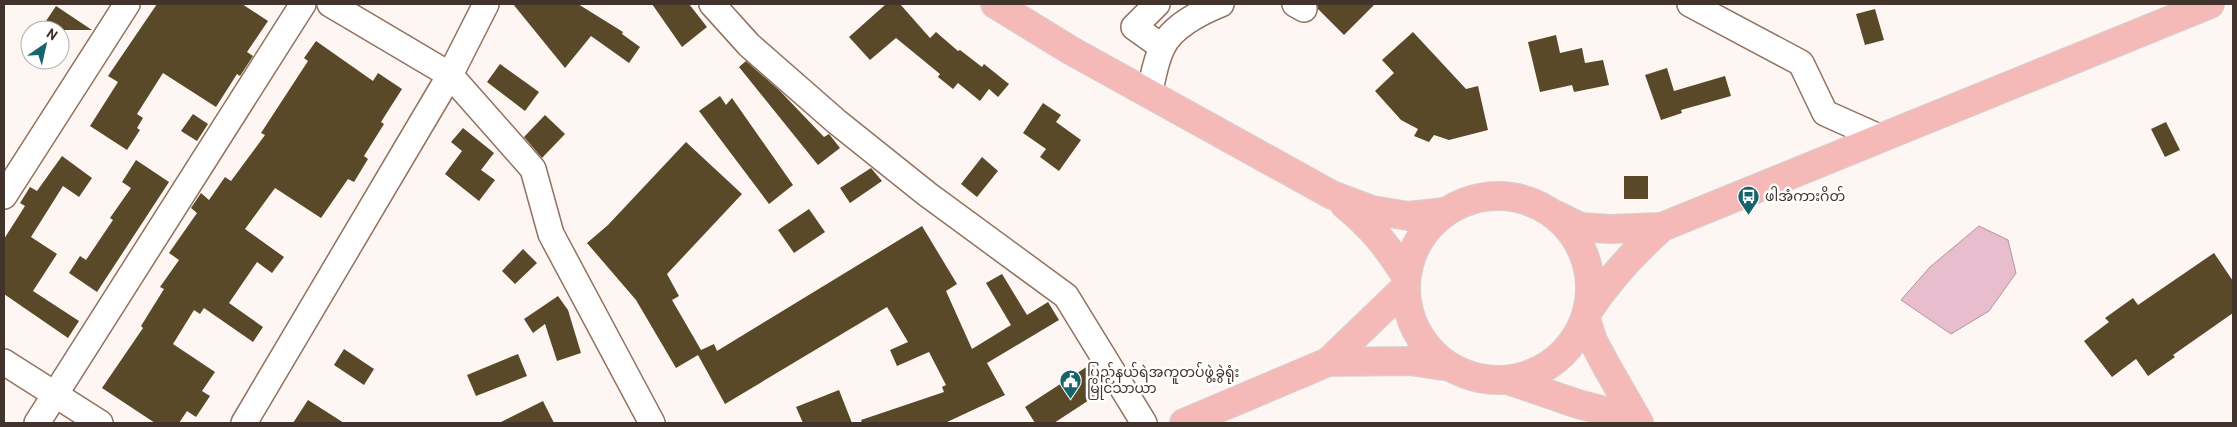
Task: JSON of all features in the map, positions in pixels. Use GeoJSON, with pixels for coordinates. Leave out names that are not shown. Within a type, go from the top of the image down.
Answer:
{"type":"FeatureCollection","features":[{"type":"Feature","properties":{"kind":"main road"},"geometry":{"type":"LineString","coordinates":[[995,4],[1070,50],[1332,195],[1372,210],[1408,216],[1445,212]]}},
{"type":"Feature","properties":{"kind":"main road"},"geometry":{"type":"LineString","coordinates":[[1662,227],[1628,258],[1606,284],[1568,349],[1541,370],[1508,380],[1487,380],[1466,375],[1450,367],[1428,349],[1414,327],[1407,302],[1406,282],[1413,252],[1426,229],[1445,212],[1470,200],[1498,196],[1526,200],[1580,226],[1610,229],[1662,227],[2210,4]]}},
{"type":"Feature","properties":{"kind":"main road"},"geometry":{"type":"LineString","coordinates":[[1332,195],[1368,223],[1386,246],[1406,282]]}},
{"type":"Feature","properties":{"kind":"main road"},"geometry":{"type":"LineString","coordinates":[[1551,212],[1572,232],[1585,256],[1591,284],[1587,315],[1593,340],[1638,421]]}},
{"type":"Feature","properties":{"kind":"main road"},"geometry":{"type":"LineString","coordinates":[[1328,362],[1406,282]]}},
{"type":"Feature","properties":{"kind":"main road"},"geometry":{"type":"LineString","coordinates":[[1184,423],[1328,362],[1410,361],[1450,367]]}},
{"type":"Feature","properties":{"kind":"main road"},"geometry":{"type":"LineString","coordinates":[[1508,380],[1578,404],[1638,421]]}},
{"type":"Feature","properties":{"kind":"street"},"geometry":{"type":"LineString","coordinates":[[4,196],[127,4]]}},
{"type":"Feature","properties":{"kind":"street"},"geometry":{"type":"LineString","coordinates":[[37,423],[303,4]]}},
{"type":"Feature","properties":{"kind":"street"},"geometry":{"type":"LineString","coordinates":[[330,4],[450,75],[533,169],[551,234],[652,423]]}},
{"type":"Feature","properties":{"kind":"street"},"geometry":{"type":"LineString","coordinates":[[244,423],[450,75],[486,4]]}},
{"type":"Feature","properties":{"kind":"street"},"geometry":{"type":"LineString","coordinates":[[712,4],[749,45],[837,122],[927,194],[1066,296],[1144,423]]}},
{"type":"Feature","properties":{"kind":"street"},"geometry":{"type":"LineString","coordinates":[[1158,4],[1134,27],[1162,47]]}},
{"type":"Feature","properties":{"kind":"street"},"geometry":{"type":"LineString","coordinates":[[1149,94],[1162,47],[1174,32],[1192,19],[1222,4]]}},
{"type":"Feature","properties":{"kind":"street"},"geometry":{"type":"LineString","coordinates":[[1690,4],[1801,63],[1825,112],[1881,138]]}},
{"type":"Feature","properties":{"kind":"street"},"geometry":{"type":"LineString","coordinates":[[4,362],[100,423]]}},
{"type":"Feature","properties":{"kind":"shaded area"},"geometry":{"type":"Polygon","coordinates":[[[1979,226],[2008,240],[2016,273],[1989,311],[1951,334],[1901,300],[1930,267],[1979,226]]]}},
{"type":"Feature","properties":{"kind":"building"},"geometry":{"type":"Polygon","coordinates":[[[157,4],[242,4],[268,21],[247,52],[253,56],[240,76],[237,74],[216,107],[163,73],[137,114],[143,118],[137,128],[140,130],[127,150],[90,126],[118,82],[108,76],[157,4]]]}},
{"type":"Feature","properties":{"kind":"building"},"geometry":{"type":"Polygon","coordinates":[[[513,4],[578,4],[623,32],[622,34],[640,47],[629,63],[591,36],[565,68],[513,4]]]}},
{"type":"Feature","properties":{"kind":"building"},"geometry":{"type":"Polygon","coordinates":[[[652,4],[689,4],[707,27],[682,47],[652,4]]]}},
{"type":"Feature","properties":{"kind":"building"},"geometry":{"type":"Polygon","coordinates":[[[886,4],[900,4],[930,38],[936,32],[958,51],[960,50],[982,67],[984,64],[1009,84],[998,97],[989,89],[980,101],[958,83],[953,89],[938,77],[940,74],[896,38],[870,60],[849,37],[886,4]]]}},
{"type":"Feature","properties":{"kind":"building"},"geometry":{"type":"Polygon","coordinates":[[[1317,4],[1375,4],[1344,35],[1318,9],[1317,4]]]}},
{"type":"Feature","properties":{"kind":"building"},"geometry":{"type":"Polygon","coordinates":[[[56,6],[92,30],[70,30],[70,20],[47,20],[56,6]]]}},
{"type":"Feature","properties":{"kind":"building"},"geometry":{"type":"Polygon","coordinates":[[[1875,9],[1884,40],[1865,45],[1856,14],[1875,9]]]}},
{"type":"Feature","properties":{"kind":"building"},"geometry":{"type":"Polygon","coordinates":[[[1413,32],[1466,89],[1478,86],[1488,130],[1449,140],[1434,135],[1429,142],[1414,136],[1418,129],[1401,120],[1375,91],[1394,73],[1382,60],[1413,32]]]}},
{"type":"Feature","properties":{"kind":"building"},"geometry":{"type":"Polygon","coordinates":[[[1556,35],[1560,53],[1582,48],[1585,63],[1603,60],[1609,85],[1574,92],[1572,85],[1540,92],[1528,42],[1556,35]]]}},
{"type":"Feature","properties":{"kind":"building"},"geometry":{"type":"Polygon","coordinates":[[[316,41],[373,81],[378,73],[402,89],[381,122],[384,124],[364,156],[368,159],[354,182],[348,179],[321,218],[275,188],[245,229],[284,257],[272,273],[257,262],[229,303],[263,327],[253,342],[204,308],[200,314],[194,310],[173,344],[215,372],[202,391],[210,396],[196,417],[187,411],[179,423],[155,423],[102,388],[143,328],[141,326],[164,289],[160,287],[179,260],[169,253],[197,213],[191,208],[201,193],[209,200],[225,177],[231,181],[265,135],[261,133],[308,61],[304,58],[316,41]]]}},
{"type":"Feature","properties":{"kind":"building"},"geometry":{"type":"Polygon","coordinates":[[[746,61],[780,91],[824,137],[829,134],[840,148],[818,165],[739,67],[746,61]]]}},
{"type":"Feature","properties":{"kind":"building"},"geometry":{"type":"Polygon","coordinates":[[[500,64],[539,92],[525,111],[487,82],[500,64]]]}},
{"type":"Feature","properties":{"kind":"building"},"geometry":{"type":"Polygon","coordinates":[[[1667,68],[1674,91],[1725,76],[1731,96],[1681,110],[1682,113],[1661,120],[1645,75],[1667,68]]]}},
{"type":"Feature","properties":{"kind":"building"},"geometry":{"type":"Polygon","coordinates":[[[720,96],[726,105],[732,98],[793,185],[769,204],[699,111],[720,96]]]}},
{"type":"Feature","properties":{"kind":"building"},"geometry":{"type":"Polygon","coordinates":[[[1043,103],[1061,115],[1056,122],[1081,140],[1059,171],[1040,157],[1046,149],[1023,133],[1043,103]]]}},
{"type":"Feature","properties":{"kind":"building"},"geometry":{"type":"Polygon","coordinates":[[[193,114],[208,124],[197,141],[181,131],[193,114]]]}},
{"type":"Feature","properties":{"kind":"building"},"geometry":{"type":"Polygon","coordinates":[[[545,115],[565,134],[542,158],[524,137],[545,115]]]}},
{"type":"Feature","properties":{"kind":"building"},"geometry":{"type":"Polygon","coordinates":[[[2166,122],[2180,150],[2165,157],[2151,129],[2166,122]]]}},
{"type":"Feature","properties":{"kind":"building"},"geometry":{"type":"Polygon","coordinates":[[[463,128],[494,153],[481,170],[495,180],[479,201],[445,174],[462,151],[451,142],[463,128]]]}},
{"type":"Feature","properties":{"kind":"building"},"geometry":{"type":"Polygon","coordinates":[[[686,142],[742,194],[667,274],[679,296],[672,300],[701,350],[714,344],[717,351],[922,226],[957,284],[946,291],[972,349],[1011,325],[986,283],[1002,274],[1027,315],[1048,302],[1059,320],[987,363],[1005,395],[945,423],[862,423],[861,420],[944,392],[942,387],[946,385],[929,352],[897,366],[890,350],[908,342],[887,307],[725,404],[698,355],[676,368],[636,300],[587,243],[608,225],[686,142]]]}},
{"type":"Feature","properties":{"kind":"building"},"geometry":{"type":"Polygon","coordinates":[[[62,156],[92,178],[79,197],[63,186],[31,237],[57,254],[33,291],[79,321],[68,338],[4,294],[4,239],[25,206],[20,203],[30,187],[37,191],[62,156]]]}},
{"type":"Feature","properties":{"kind":"building"},"geometry":{"type":"Polygon","coordinates":[[[982,157],[998,171],[977,197],[961,184],[982,157]]]}},
{"type":"Feature","properties":{"kind":"building"},"geometry":{"type":"Polygon","coordinates":[[[136,160],[169,182],[97,292],[69,273],[80,256],[86,260],[113,220],[110,218],[131,188],[122,182],[136,160]]]}},
{"type":"Feature","properties":{"kind":"building"},"geometry":{"type":"Polygon","coordinates":[[[871,168],[882,181],[850,203],[840,188],[871,168]]]}},
{"type":"Feature","properties":{"kind":"building"},"geometry":{"type":"Polygon","coordinates":[[[1624,176],[1648,176],[1648,199],[1624,199],[1624,176]]]}},
{"type":"Feature","properties":{"kind":"building"},"geometry":{"type":"Polygon","coordinates":[[[809,209],[825,232],[794,253],[778,230],[809,209]]]}},
{"type":"Feature","properties":{"kind":"building"},"geometry":{"type":"Polygon","coordinates":[[[523,249],[537,263],[515,284],[502,271],[523,249]]]}},
{"type":"Feature","properties":{"kind":"building"},"geometry":{"type":"Polygon","coordinates":[[[2214,253],[2233,281],[2233,313],[2173,355],[2175,357],[2148,376],[2136,359],[2112,377],[2084,341],[2109,322],[2105,318],[2133,298],[2138,305],[2214,253]]]}},
{"type":"Feature","properties":{"kind":"building"},"geometry":{"type":"Polygon","coordinates":[[[558,296],[568,310],[581,353],[557,361],[545,324],[533,333],[524,319],[558,296]]]}},
{"type":"Feature","properties":{"kind":"building"},"geometry":{"type":"Polygon","coordinates":[[[344,349],[374,369],[364,385],[334,365],[344,349]]]}},
{"type":"Feature","properties":{"kind":"building"},"geometry":{"type":"Polygon","coordinates":[[[518,354],[527,376],[476,396],[467,375],[518,354]]]}},
{"type":"Feature","properties":{"kind":"building"},"geometry":{"type":"Polygon","coordinates":[[[1091,364],[1106,389],[1054,423],[1035,423],[1025,407],[1091,364]]]}},
{"type":"Feature","properties":{"kind":"building"},"geometry":{"type":"Polygon","coordinates":[[[839,390],[852,423],[803,423],[796,407],[839,390]]]}},
{"type":"Feature","properties":{"kind":"building"},"geometry":{"type":"Polygon","coordinates":[[[308,400],[344,423],[293,423],[308,400]]]}},
{"type":"Feature","properties":{"kind":"building"},"geometry":{"type":"Polygon","coordinates":[[[543,401],[554,423],[499,423],[543,401]]]}},
{"type":"Feature","properties":{"kind":"place","name":"ဖါအံကားဂိတ်"},"geometry":{"type":"Point","coordinates":[1749,215]}},
{"type":"Feature","properties":{"kind":"place","name":"ပြည်နယ်ရဲအကူတပ်ဖွဲ့ခွဲရုံး မြိုင်သာယာ"},"geometry":{"type":"Point","coordinates":[1071,399]}}]}
